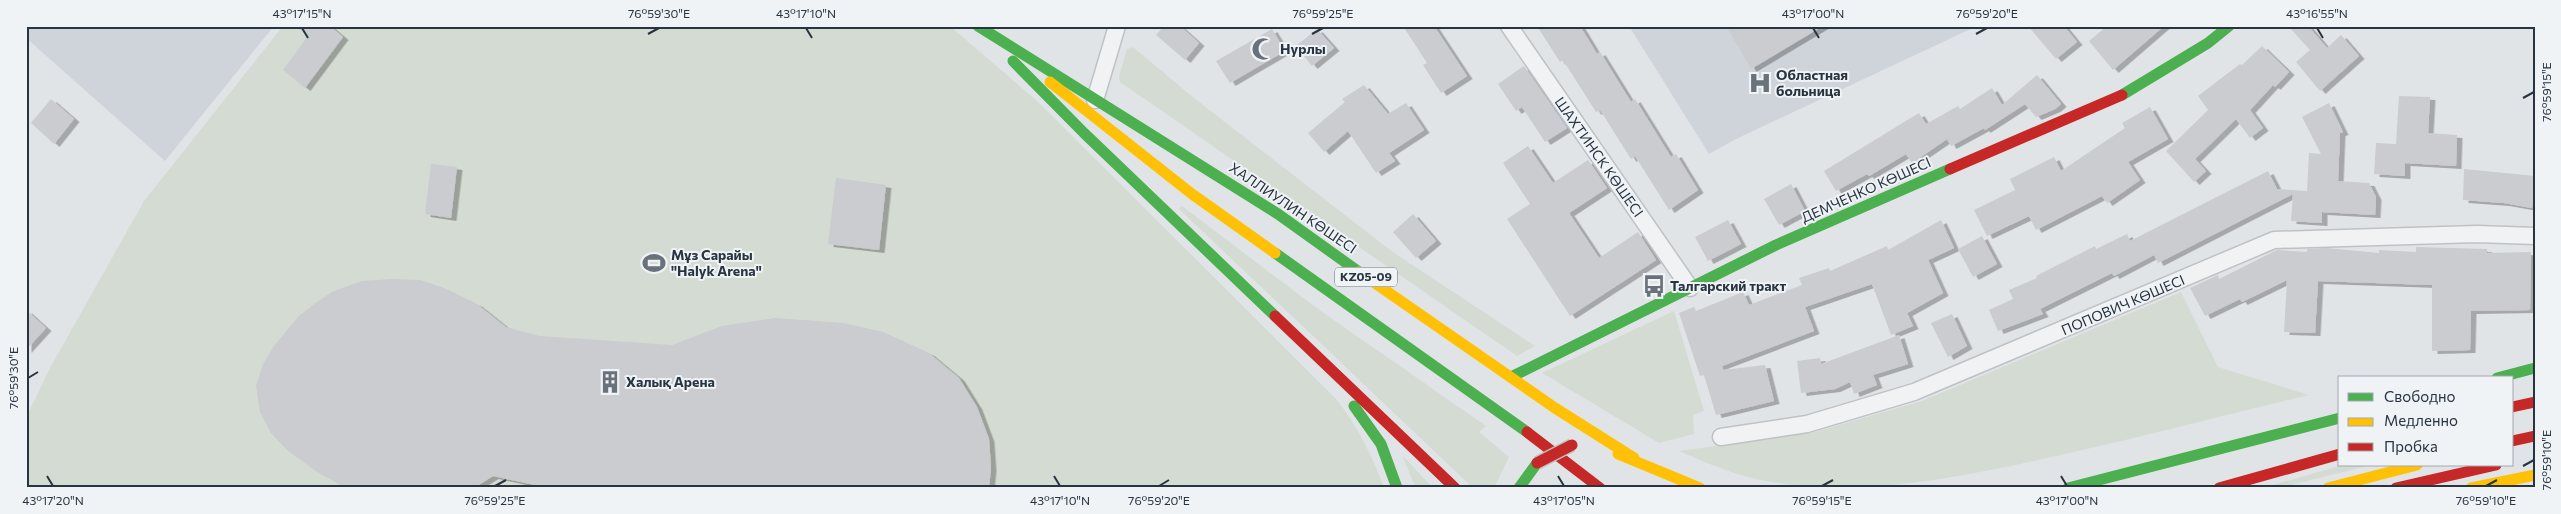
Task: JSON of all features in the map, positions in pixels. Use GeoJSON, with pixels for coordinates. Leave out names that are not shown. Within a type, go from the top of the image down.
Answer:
{"type":"FeatureCollection","features":[{"type":"Feature","properties":{"kind":"main road","name":"ХАЛЛИУЛИН КӨШЕСІ"},"geometry":{"type":"LineString","coordinates":[[978,26],[1278,214],[1438,328],[1634,458]]}},
{"type":"Feature","properties":{"kind":"main road"},"geometry":{"type":"LineString","coordinates":[[978,26],[1084,133],[1454,488]]}},
{"type":"Feature","properties":{"kind":"main road"},"geometry":{"type":"LineString","coordinates":[[978,26],[1192,194],[1520,427],[1600,488]]}},
{"type":"Feature","properties":{"kind":"main road","name":"ДЕМЧЕНКО КӨШЕСІ"},"geometry":{"type":"LineString","coordinates":[[1511,377],[1776,246],[2131,91],[2208,43],[2229,26]]}},
{"type":"Feature","properties":{"kind":"main road"},"geometry":{"type":"LineString","coordinates":[[1285,325],[1361,414],[1381,444],[1397,488]]}},
{"type":"Feature","properties":{"kind":"main road"},"geometry":{"type":"LineString","coordinates":[[2505,376],[2535,368]]}},
{"type":"Feature","properties":{"kind":"main road"},"geometry":{"type":"LineString","coordinates":[[2514,406],[2535,402]]}},
{"type":"Feature","properties":{"kind":"main road"},"geometry":{"type":"LineString","coordinates":[[2068,488],[2338,419]]}},
{"type":"Feature","properties":{"kind":"main road"},"geometry":{"type":"LineString","coordinates":[[2514,441],[2535,436]]}},
{"type":"Feature","properties":{"kind":"main road"},"geometry":{"type":"LineString","coordinates":[[1519,488],[1537,463],[1572,445],[1588,445],[1634,458],[1700,488]]}},
{"type":"Feature","properties":{"kind":"main road"},"geometry":{"type":"LineString","coordinates":[[2219,488],[2338,455]]}},
{"type":"Feature","properties":{"kind":"main road"},"geometry":{"type":"LineString","coordinates":[[2328,488],[2413,466]]}},
{"type":"Feature","properties":{"kind":"main road"},"geometry":{"type":"LineString","coordinates":[[2396,488],[2492,466]]}},
{"type":"Feature","properties":{"kind":"main road"},"geometry":{"type":"LineString","coordinates":[[2471,488],[2535,475]]}},
{"type":"Feature","properties":{"kind":"street"},"geometry":{"type":"LineString","coordinates":[[1095,100],[1116,26]]}},
{"type":"Feature","properties":{"kind":"street","name":"ШАХТИНСК КӨШЕСІ"},"geometry":{"type":"LineString","coordinates":[[1509,26],[1690,288]]}},
{"type":"Feature","properties":{"kind":"street","name":"ПОПОВИЧ КӨШЕСІ"},"geometry":{"type":"LineString","coordinates":[[1721,438],[1807,424],[1914,392],[2274,240],[2477,234],[2535,236]]}},
{"type":"Feature","properties":{"kind":"shaded area"},"geometry":{"type":"Polygon","coordinates":[[[26,26],[274,26],[165,161],[26,38],[26,26]]]}},
{"type":"Feature","properties":{"kind":"shaded area","name":"Мұз Сарайы \"Halyk Arena\""},"geometry":{"type":"Polygon","coordinates":[[[283,26],[950,26],[1037,101],[1336,399],[1364,442],[1384,488],[26,488],[26,418],[50,368],[144,201],[283,26]]]}},
{"type":"Feature","properties":{"kind":"shaded area","name":"Областная больница"},"geometry":{"type":"Polygon","coordinates":[[[1629,26],[1977,26],[1736,139],[1709,154],[1629,26]]]}},
{"type":"Feature","properties":{"kind":"shaded area"},"geometry":{"type":"Polygon","coordinates":[[[1133,47],[1194,98],[1394,253],[1535,346],[1517,356],[1120,82],[1119,77],[1127,49],[1133,47]]]}},
{"type":"Feature","properties":{"kind":"shaded area"},"geometry":{"type":"Polygon","coordinates":[[[1182,206],[1318,309],[1486,426],[1479,432],[1509,457],[1494,488],[1473,488],[1179,209],[1182,206]]]}},
{"type":"Feature","properties":{"kind":"shaded area"},"geometry":{"type":"Polygon","coordinates":[[[2181,292],[2218,367],[2309,395],[2034,461],[1936,480],[1870,487],[1804,486],[1760,480],[1713,465],[1679,451],[1815,432],[1922,401],[2181,292]]]}},
{"type":"Feature","properties":{"kind":"shaded area"},"geometry":{"type":"Polygon","coordinates":[[[1674,311],[1704,411],[1693,415],[1694,434],[1659,443],[1542,373],[1674,311]]]}},
{"type":"Feature","properties":{"kind":"shaded area"},"geometry":{"type":"Polygon","coordinates":[[[1402,455],[1433,488],[1416,488],[1402,455]]]}},
{"type":"Feature","properties":{"kind":"shaded area"},"geometry":{"type":"Polygon","coordinates":[[[2339,466],[2367,466],[2279,488],[2262,488],[2339,466]]]}},
{"type":"Feature","properties":{"kind":"building"},"geometry":{"type":"Polygon","coordinates":[[[295,26],[330,26],[343,37],[305,88],[283,70],[308,36],[295,26]]]}},
{"type":"Feature","properties":{"kind":"building"},"geometry":{"type":"Polygon","coordinates":[[[1164,26],[1180,26],[1199,43],[1185,60],[1156,35],[1164,26]]]}},
{"type":"Feature","properties":{"kind":"building"},"geometry":{"type":"Polygon","coordinates":[[[1403,26],[1434,26],[1467,76],[1441,93],[1423,65],[1427,63],[1403,26]]]}},
{"type":"Feature","properties":{"kind":"building"},"geometry":{"type":"Polygon","coordinates":[[[1537,26],[1580,26],[1597,54],[1600,52],[1631,102],[1635,99],[1671,157],[1676,154],[1698,190],[1669,210],[1635,156],[1631,159],[1600,110],[1596,112],[1563,60],[1560,62],[1537,26]]]}},
{"type":"Feature","properties":{"kind":"building","name":"Областная больница"},"geometry":{"type":"Polygon","coordinates":[[[1726,26],[1823,26],[1751,69],[1726,26]]]}},
{"type":"Feature","properties":{"kind":"building"},"geometry":{"type":"Polygon","coordinates":[[[2028,26],[2064,26],[2077,42],[2056,59],[2028,26]]]}},
{"type":"Feature","properties":{"kind":"building"},"geometry":{"type":"Polygon","coordinates":[[[2107,26],[2164,26],[2113,70],[2089,41],[2107,26]]]}},
{"type":"Feature","properties":{"kind":"building"},"geometry":{"type":"Polygon","coordinates":[[[2288,26],[2308,26],[2327,48],[2341,35],[2359,56],[2320,91],[2296,62],[2310,50],[2288,26]]]}},
{"type":"Feature","properties":{"kind":"building"},"geometry":{"type":"Polygon","coordinates":[[[1272,29],[1285,51],[1230,83],[1216,61],[1272,29]]]}},
{"type":"Feature","properties":{"kind":"building"},"geometry":{"type":"Polygon","coordinates":[[[1317,29],[1334,48],[1312,66],[1296,46],[1317,29]]]}},
{"type":"Feature","properties":{"kind":"building"},"geometry":{"type":"Polygon","coordinates":[[[2262,46],[2289,72],[2275,87],[2273,85],[2250,110],[2263,128],[2250,138],[2236,119],[2195,159],[2206,171],[2194,182],[2166,151],[2208,110],[2198,96],[2240,64],[2242,65],[2262,46]]]}},
{"type":"Feature","properties":{"kind":"building"},"geometry":{"type":"Polygon","coordinates":[[[1524,66],[1567,128],[1545,142],[1522,107],[1516,111],[1498,84],[1524,66]]]}},
{"type":"Feature","properties":{"kind":"building"},"geometry":{"type":"Polygon","coordinates":[[[2037,75],[2061,104],[2055,109],[2036,117],[2025,104],[1985,130],[1984,128],[1951,146],[1947,139],[1912,163],[1906,154],[1869,176],[1867,174],[1836,191],[1824,171],[1919,113],[1926,124],[1958,106],[1960,109],[1992,88],[2002,105],[2037,75]]]}},
{"type":"Feature","properties":{"kind":"building"},"geometry":{"type":"Polygon","coordinates":[[[1364,85],[1388,114],[1406,103],[1424,130],[1389,153],[1395,161],[1376,173],[1348,131],[1324,152],[1308,133],[1345,102],[1342,99],[1364,85]]]}},
{"type":"Feature","properties":{"kind":"building"},"geometry":{"type":"Polygon","coordinates":[[[2399,96],[2430,97],[2428,133],[2457,135],[2456,166],[2405,163],[2405,176],[2374,174],[2376,143],[2396,144],[2399,96]]]}},
{"type":"Feature","properties":{"kind":"building"},"geometry":{"type":"Polygon","coordinates":[[[51,99],[74,119],[54,144],[31,123],[51,99]]]}},
{"type":"Feature","properties":{"kind":"building"},"geometry":{"type":"Polygon","coordinates":[[[2329,103],[2343,132],[2340,133],[2338,181],[2369,183],[2376,197],[2375,215],[2322,212],[2322,223],[2291,221],[2293,194],[2158,263],[2154,255],[2114,276],[2112,273],[2040,309],[2043,314],[1998,331],[1989,310],[2013,299],[2009,290],[2037,278],[2036,276],[2095,246],[2096,249],[2127,234],[2130,241],[2268,171],[2277,189],[2307,191],[2309,153],[2321,154],[2302,117],[2329,103]]]}},
{"type":"Feature","properties":{"kind":"building"},"geometry":{"type":"Polygon","coordinates":[[[2150,107],[2168,139],[2128,162],[2140,180],[2107,203],[2102,196],[2036,230],[2029,216],[1987,236],[1974,210],[2015,190],[2010,179],[2054,157],[2061,171],[2125,128],[2122,123],[2150,107]]]}},
{"type":"Feature","properties":{"kind":"building"},"geometry":{"type":"Polygon","coordinates":[[[1528,146],[1553,183],[1588,160],[1607,188],[1569,213],[1599,258],[1638,232],[1656,260],[1570,316],[1507,219],[1530,204],[1503,163],[1528,146]]]}},
{"type":"Feature","properties":{"kind":"building"},"geometry":{"type":"Polygon","coordinates":[[[431,164],[457,167],[451,218],[425,214],[431,164]]]}},
{"type":"Feature","properties":{"kind":"building"},"geometry":{"type":"Polygon","coordinates":[[[2464,169],[2535,176],[2532,208],[2504,203],[2463,200],[2464,169]]]}},
{"type":"Feature","properties":{"kind":"building"},"geometry":{"type":"Polygon","coordinates":[[[836,178],[886,185],[879,250],[828,244],[836,178]]]}},
{"type":"Feature","properties":{"kind":"building"},"geometry":{"type":"Polygon","coordinates":[[[1791,184],[1805,211],[1779,225],[1764,199],[1791,184]]]}},
{"type":"Feature","properties":{"kind":"building"},"geometry":{"type":"Polygon","coordinates":[[[1413,214],[1436,241],[1416,258],[1393,232],[1413,214]]]}},
{"type":"Feature","properties":{"kind":"building"},"geometry":{"type":"Polygon","coordinates":[[[1728,220],[1741,244],[1708,261],[1695,237],[1728,220]]]}},
{"type":"Feature","properties":{"kind":"building"},"geometry":{"type":"Polygon","coordinates":[[[1941,220],[1954,248],[1928,260],[1943,293],[1907,313],[1913,326],[1891,335],[1872,284],[1805,307],[1814,331],[1722,366],[1723,370],[1765,365],[1774,401],[1716,415],[1704,375],[1700,376],[1679,313],[1694,307],[1696,311],[1743,292],[1749,305],[1802,285],[1799,278],[1829,268],[1830,271],[1887,246],[1888,250],[1941,220]]]}},
{"type":"Feature","properties":{"kind":"building"},"geometry":{"type":"Polygon","coordinates":[[[1982,236],[1997,264],[1973,277],[1958,249],[1982,236]]]}},
{"type":"Feature","properties":{"kind":"building"},"geometry":{"type":"Polygon","coordinates":[[[2416,247],[2487,249],[2487,253],[2531,252],[2530,310],[2471,311],[2470,350],[2432,351],[2432,285],[2318,281],[2315,333],[2284,332],[2287,280],[2242,302],[2240,299],[2205,316],[2190,288],[2218,275],[2219,279],[2277,250],[2307,252],[2307,249],[2327,248],[2379,253],[2379,250],[2416,252],[2416,247]]]}},
{"type":"Feature","properties":{"kind":"building","name":"Халық Арена"},"geometry":{"type":"Polygon","coordinates":[[[420,280],[444,288],[477,304],[506,327],[539,336],[672,345],[722,326],[775,318],[843,323],[883,332],[929,353],[959,378],[977,407],[989,439],[991,468],[989,488],[549,488],[493,476],[474,488],[347,488],[316,471],[288,451],[271,433],[260,412],[256,386],[263,364],[274,346],[298,317],[314,304],[332,292],[362,281],[420,280]]]}},
{"type":"Feature","properties":{"kind":"building"},"geometry":{"type":"Polygon","coordinates":[[[26,310],[46,328],[26,350],[26,310]]]}},
{"type":"Feature","properties":{"kind":"building"},"geometry":{"type":"Polygon","coordinates":[[[1952,314],[1967,346],[1948,357],[1931,323],[1952,314]]]}},
{"type":"Feature","properties":{"kind":"building"},"geometry":{"type":"Polygon","coordinates":[[[1899,335],[1908,364],[1873,375],[1877,385],[1854,394],[1850,382],[1835,389],[1801,393],[1797,361],[1820,358],[1821,364],[1899,335]]]}},
{"type":"Feature","properties":{"kind":"traffic: fast"},"geometry":{"type":"LineString","coordinates":[[978,26],[1278,214],[1359,272]]}},
{"type":"Feature","properties":{"kind":"traffic: fast"},"geometry":{"type":"LineString","coordinates":[[2122,95],[2208,43],[2229,26]]}},
{"type":"Feature","properties":{"kind":"traffic: fast"},"geometry":{"type":"LineString","coordinates":[[1013,61],[1084,133],[1275,316]]}},
{"type":"Feature","properties":{"kind":"traffic: fast"},"geometry":{"type":"LineString","coordinates":[[1511,377],[1776,245],[1950,169]]}},
{"type":"Feature","properties":{"kind":"traffic: fast"},"geometry":{"type":"LineString","coordinates":[[1275,253],[1527,432]]}},
{"type":"Feature","properties":{"kind":"traffic: fast"},"geometry":{"type":"LineString","coordinates":[[2505,376],[2535,368]]}},
{"type":"Feature","properties":{"kind":"traffic: fast"},"geometry":{"type":"LineString","coordinates":[[1354,406],[1381,444],[1397,488]]}},
{"type":"Feature","properties":{"kind":"traffic: fast"},"geometry":{"type":"LineString","coordinates":[[2068,488],[2338,419]]}},
{"type":"Feature","properties":{"kind":"traffic: fast"},"geometry":{"type":"LineString","coordinates":[[1519,488],[1537,463]]}},
{"type":"Feature","properties":{"kind":"traffic: slow"},"geometry":{"type":"LineString","coordinates":[[1050,82],[1192,194],[1275,253]]}},
{"type":"Feature","properties":{"kind":"traffic: slow"},"geometry":{"type":"LineString","coordinates":[[1359,272],[1555,408],[1634,458]]}},
{"type":"Feature","properties":{"kind":"traffic: slow"},"geometry":{"type":"LineString","coordinates":[[1618,454],[1700,488]]}},
{"type":"Feature","properties":{"kind":"traffic: slow"},"geometry":{"type":"LineString","coordinates":[[2328,488],[2413,466]]}},
{"type":"Feature","properties":{"kind":"traffic: slow"},"geometry":{"type":"LineString","coordinates":[[2471,488],[2535,475]]}},
{"type":"Feature","properties":{"kind":"traffic: jam"},"geometry":{"type":"LineString","coordinates":[[1950,169],[2122,95]]}},
{"type":"Feature","properties":{"kind":"traffic: jam"},"geometry":{"type":"LineString","coordinates":[[1275,316],[1455,488]]}},
{"type":"Feature","properties":{"kind":"traffic: jam"},"geometry":{"type":"LineString","coordinates":[[2514,407],[2535,402]]}},
{"type":"Feature","properties":{"kind":"traffic: jam"},"geometry":{"type":"LineString","coordinates":[[1527,432],[1600,488]]}},
{"type":"Feature","properties":{"kind":"traffic: jam"},"geometry":{"type":"LineString","coordinates":[[2514,441],[2535,436]]}},
{"type":"Feature","properties":{"kind":"traffic: jam"},"geometry":{"type":"LineString","coordinates":[[1537,463],[1572,445]]}},
{"type":"Feature","properties":{"kind":"traffic: jam"},"geometry":{"type":"LineString","coordinates":[[2219,488],[2338,455]]}},
{"type":"Feature","properties":{"kind":"traffic: jam"},"geometry":{"type":"LineString","coordinates":[[2396,488],[2492,466]]}},
{"type":"Feature","properties":{"kind":"place","name":"Нурлы"},"geometry":{"type":"Point","coordinates":[1263,49]}},
{"type":"Feature","properties":{"kind":"place","name":"Областная больница"},"geometry":{"type":"Point","coordinates":[1760,83]}},
{"type":"Feature","properties":{"kind":"place","name":"Мұз Сарайы \"Halyk Arena\""},"geometry":{"type":"Point","coordinates":[654,263]}},
{"type":"Feature","properties":{"kind":"place","name":"Талгарский тракт"},"geometry":{"type":"Point","coordinates":[1654,286]}},
{"type":"Feature","properties":{"kind":"place","name":"Халық Арена"},"geometry":{"type":"Point","coordinates":[610,382]}}]}
